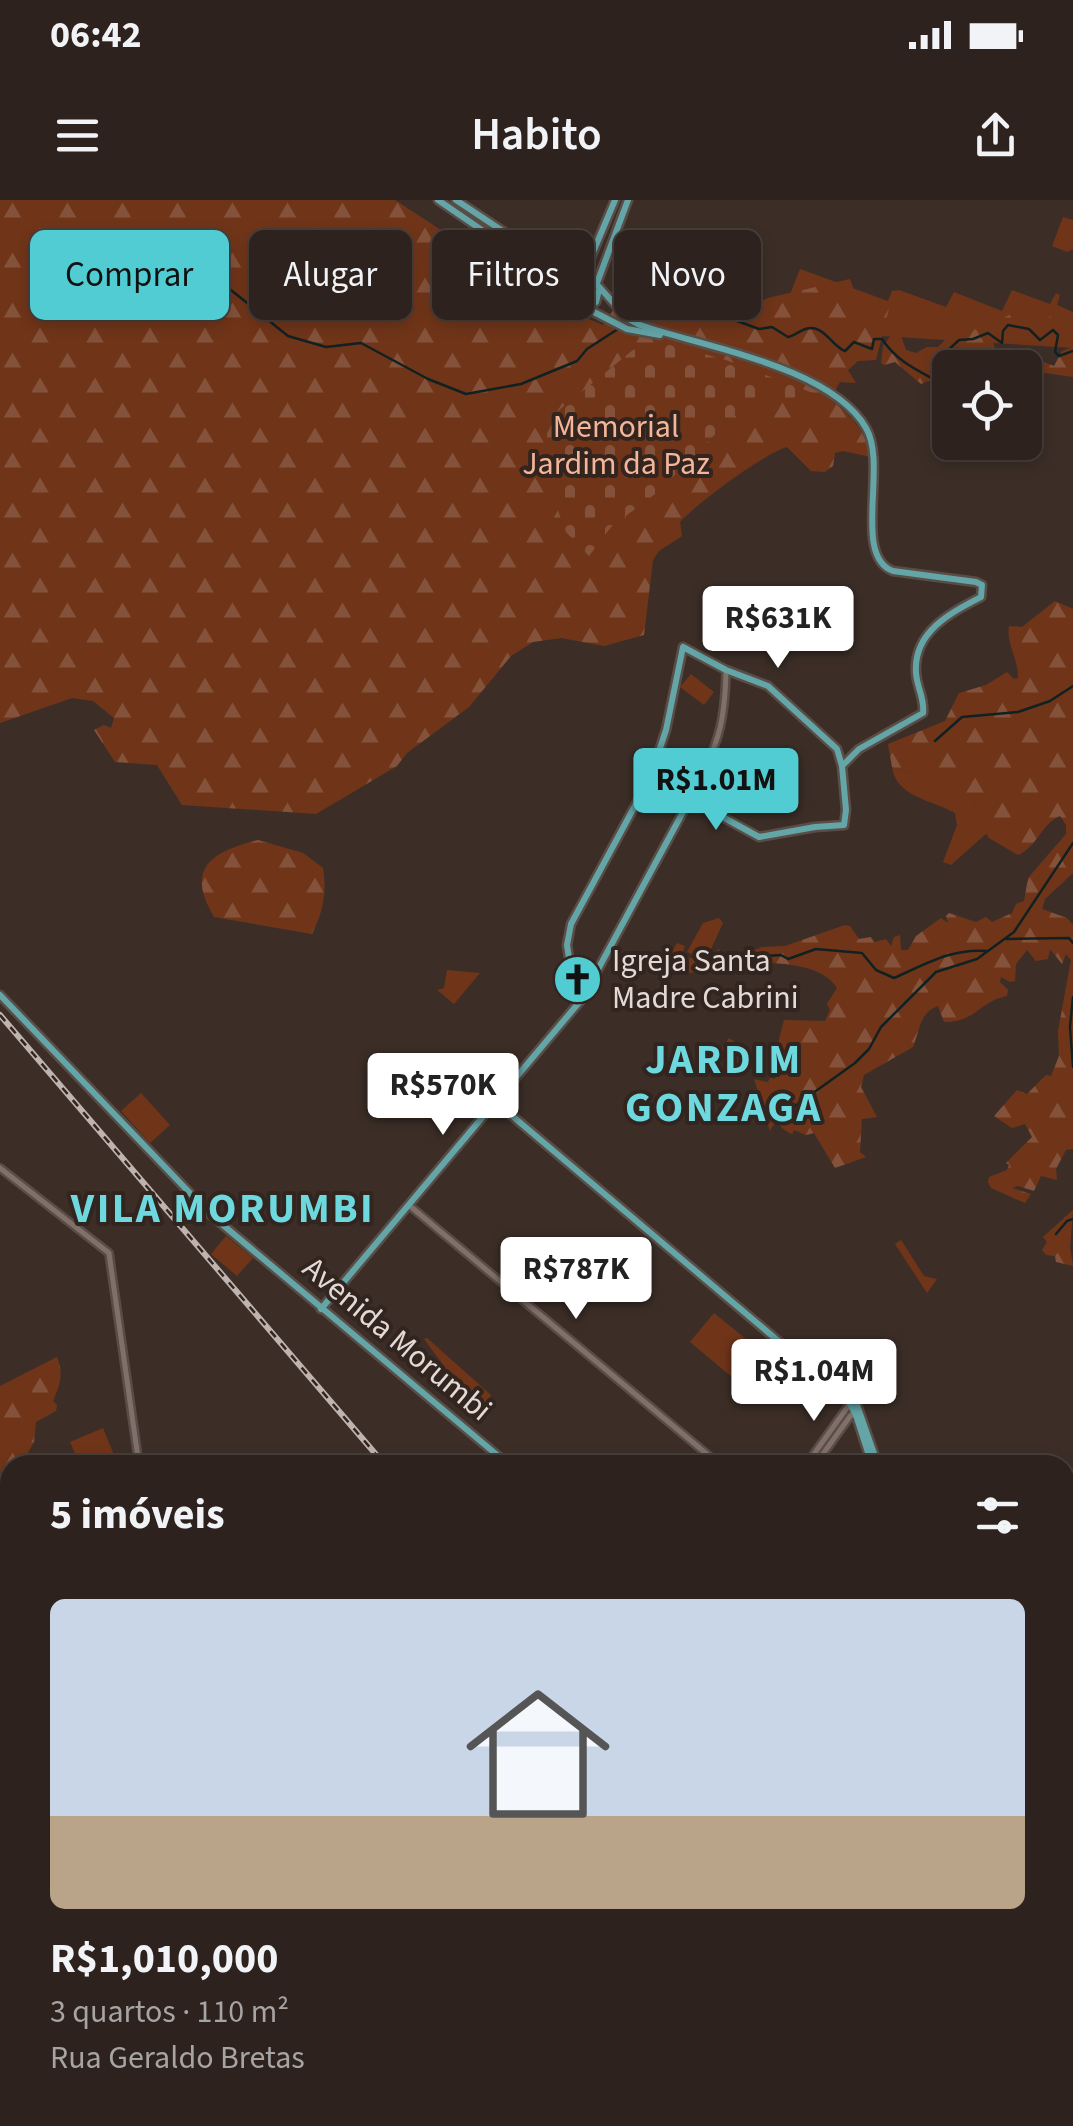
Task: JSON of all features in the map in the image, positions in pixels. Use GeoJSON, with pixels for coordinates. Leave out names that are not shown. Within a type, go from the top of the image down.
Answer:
{"type":"FeatureCollection","features":[{"type":"Feature","properties":{"kind":"main road"},"geometry":{"type":"LineString","coordinates":[[438,200],[482,230]]}},
{"type":"Feature","properties":{"kind":"main road"},"geometry":{"type":"LineString","coordinates":[[456,200],[501,230]]}},
{"type":"Feature","properties":{"kind":"main road"},"geometry":{"type":"LineString","coordinates":[[594,248],[615,200]]}},
{"type":"Feature","properties":{"kind":"main road"},"geometry":{"type":"LineString","coordinates":[[594,303],[628,200]]}},
{"type":"Feature","properties":{"kind":"main road"},"geometry":{"type":"LineString","coordinates":[[594,285],[631,320],[671,336],[764,362],[839,396],[861,421],[874,447],[872,539],[883,568],[976,582],[984,588],[981,597],[938,622],[922,646],[916,671],[923,713],[858,749],[842,766]]}},
{"type":"Feature","properties":{"kind":"main road"},"geometry":{"type":"LineString","coordinates":[[594,312],[638,333],[671,336]]}},
{"type":"Feature","properties":{"kind":"main road"},"geometry":{"type":"LineString","coordinates":[[321,1308],[576,1006],[590,984],[690,799],[759,837],[844,825],[842,766],[837,750],[768,686],[683,647],[666,730],[650,778],[569,929],[569,958],[585,971],[590,984]]}},
{"type":"Feature","properties":{"kind":"main road"},"geometry":{"type":"LineString","coordinates":[[837,750],[858,749]]}},
{"type":"Feature","properties":{"kind":"main road"},"geometry":{"type":"LineString","coordinates":[[585,971],[600,964]]}},
{"type":"Feature","properties":{"kind":"main road","name":"Avenida Morumbi"},"geometry":{"type":"LineString","coordinates":[[0,995],[207,1212],[498,1455]]}},
{"type":"Feature","properties":{"kind":"main road"},"geometry":{"type":"LineString","coordinates":[[496,1103],[853,1402],[872,1455]]}},
{"type":"Feature","properties":{"kind":"main road"},"geometry":{"type":"LineString","coordinates":[[853,1402],[851,1414],[870,1455]]}},
{"type":"Feature","properties":{"kind":"street"},"geometry":{"type":"LineString","coordinates":[[690,799],[722,728],[726,670]]}},
{"type":"Feature","properties":{"kind":"street"},"geometry":{"type":"LineString","coordinates":[[0,1168],[109,1253],[138,1455]]}},
{"type":"Feature","properties":{"kind":"street"},"geometry":{"type":"LineString","coordinates":[[410,1206],[708,1455]]}},
{"type":"Feature","properties":{"kind":"street"},"geometry":{"type":"LineString","coordinates":[[815,1455],[851,1414]]}},
{"type":"Feature","properties":{"kind":"street"},"geometry":{"type":"LineString","coordinates":[[822,1455],[851,1414]]}},
{"type":"Feature","properties":{"kind":"green space"},"geometry":{"type":"Polygon","coordinates":[[[0,200],[395,200],[441,230],[432,230],[432,320],[591,320],[603,325],[614,308],[614,320],[761,320],[761,301],[850,279],[857,299],[889,308],[876,360],[858,361],[848,370],[856,383],[840,382],[830,399],[856,425],[871,457],[843,451],[835,453],[833,466],[825,472],[811,471],[787,447],[747,469],[688,514],[680,522],[682,536],[659,551],[653,560],[644,635],[604,646],[561,638],[533,642],[511,656],[469,707],[407,753],[397,766],[316,814],[182,805],[157,765],[115,762],[94,730],[104,725],[111,728],[114,718],[93,701],[72,698],[0,723],[0,200]]]}},
{"type":"Feature","properties":{"kind":"green space"},"geometry":{"type":"Polygon","coordinates":[[[458,205],[495,230],[487,230],[456,209],[458,205]]]}},
{"type":"Feature","properties":{"kind":"green space"},"geometry":{"type":"Polygon","coordinates":[[[1063,217],[1073,220],[1073,249],[1067,252],[1052,246],[1063,217]]]}},
{"type":"Feature","properties":{"kind":"green space"},"geometry":{"type":"Polygon","coordinates":[[[800,269],[888,301],[892,291],[899,290],[946,307],[954,292],[1002,311],[1012,290],[1050,304],[1056,293],[1060,295],[1057,305],[1073,312],[1073,348],[833,333],[778,325],[800,269]]]}},
{"type":"Feature","properties":{"kind":"green space"},"geometry":{"type":"Polygon","coordinates":[[[1013,313],[1037,325],[1048,316],[1056,328],[1040,338],[1027,327],[1005,323],[999,339],[994,333],[991,337],[992,350],[932,350],[932,382],[921,384],[895,362],[881,363],[883,346],[892,334],[901,336],[906,350],[916,353],[938,347],[952,333],[991,331],[1013,313]]]}},
{"type":"Feature","properties":{"kind":"green space","name":"Memorial Jardim da Paz"},"geometry":{"type":"Polygon","coordinates":[[[659,342],[726,360],[826,398],[746,403],[658,492],[611,527],[589,556],[566,532],[554,500],[547,434],[558,411],[633,350],[659,342]]]}},
{"type":"Feature","properties":{"kind":"green space"},"geometry":{"type":"Polygon","coordinates":[[[1073,347],[1073,377],[1045,373],[1042,376],[1042,362],[1054,366],[1062,351],[1073,347]]]}},
{"type":"Feature","properties":{"kind":"green space"},"geometry":{"type":"Polygon","coordinates":[[[1055,601],[1073,609],[1073,873],[1045,899],[1042,909],[1067,918],[1073,925],[1073,1149],[1066,1150],[1056,1169],[1057,1180],[1041,1176],[1034,1191],[1012,1188],[1031,1194],[1025,1203],[991,1188],[988,1182],[989,1177],[1007,1170],[1006,1163],[1032,1137],[1025,1124],[1012,1128],[994,1116],[1017,1090],[1027,1094],[1046,1075],[1051,1076],[1059,1056],[1058,1031],[1071,960],[1066,954],[1062,964],[1050,949],[1048,959],[1036,961],[1027,950],[1016,964],[1015,981],[1001,977],[1007,996],[955,1021],[944,1022],[938,1006],[932,1009],[921,1023],[913,1047],[864,1075],[861,1087],[877,1117],[862,1119],[860,1152],[866,1157],[835,1168],[814,1133],[806,1135],[794,1130],[792,1134],[780,1125],[773,1112],[768,1082],[775,1079],[784,1058],[775,1055],[784,1020],[825,1021],[830,1010],[827,1004],[837,988],[828,978],[799,966],[714,964],[712,968],[687,973],[675,971],[666,963],[677,943],[685,946],[683,951],[689,958],[708,958],[719,949],[723,957],[738,957],[845,925],[859,939],[886,939],[891,946],[894,937],[900,935],[901,950],[908,950],[916,936],[941,918],[948,923],[949,913],[976,922],[986,917],[992,922],[1012,913],[1016,904],[1024,901],[1028,878],[1066,834],[1060,816],[1018,855],[989,838],[976,817],[975,803],[959,784],[915,759],[909,773],[892,767],[888,744],[945,721],[959,693],[986,685],[1007,672],[1018,678],[1009,626],[1022,627],[1055,601]]]}},
{"type":"Feature","properties":{"kind":"green space"},"geometry":{"type":"Polygon","coordinates":[[[691,674],[714,692],[704,705],[680,687],[691,674]]]}},
{"type":"Feature","properties":{"kind":"green space"},"geometry":{"type":"Polygon","coordinates":[[[915,758],[963,787],[988,832],[951,865],[943,862],[957,825],[955,813],[916,796],[895,777],[892,767],[909,773],[915,758]]]}},
{"type":"Feature","properties":{"kind":"green space"},"geometry":{"type":"Polygon","coordinates":[[[258,840],[303,853],[323,868],[323,902],[312,934],[214,917],[202,886],[208,865],[227,850],[258,840]]]}},
{"type":"Feature","properties":{"kind":"green space"},"geometry":{"type":"Polygon","coordinates":[[[719,918],[723,923],[706,960],[687,952],[703,923],[719,918]]]}},
{"type":"Feature","properties":{"kind":"green space"},"geometry":{"type":"Polygon","coordinates":[[[447,970],[480,973],[454,1004],[437,990],[444,988],[447,970]]]}},
{"type":"Feature","properties":{"kind":"green space"},"geometry":{"type":"Polygon","coordinates":[[[729,1038],[751,1053],[741,1066],[720,1051],[729,1038]]]}},
{"type":"Feature","properties":{"kind":"green space"},"geometry":{"type":"Polygon","coordinates":[[[754,1079],[768,1082],[775,1122],[770,1131],[754,1079]]]}},
{"type":"Feature","properties":{"kind":"green space"},"geometry":{"type":"Polygon","coordinates":[[[141,1093],[170,1125],[150,1143],[121,1111],[141,1093]]]}},
{"type":"Feature","properties":{"kind":"green space"},"geometry":{"type":"Polygon","coordinates":[[[1073,1210],[1073,1266],[1056,1262],[1055,1256],[1042,1250],[1047,1242],[1043,1237],[1073,1210]]]}},
{"type":"Feature","properties":{"kind":"green space"},"geometry":{"type":"Polygon","coordinates":[[[226,1236],[253,1258],[237,1276],[211,1254],[226,1236]]]}},
{"type":"Feature","properties":{"kind":"green space"},"geometry":{"type":"Polygon","coordinates":[[[901,1240],[924,1276],[937,1279],[927,1293],[895,1244],[901,1240]]]}},
{"type":"Feature","properties":{"kind":"green space"},"geometry":{"type":"Polygon","coordinates":[[[714,1313],[757,1348],[733,1378],[690,1342],[714,1313]]]}},
{"type":"Feature","properties":{"kind":"green space"},"geometry":{"type":"Polygon","coordinates":[[[424,1339],[491,1395],[479,1413],[424,1339]]]}},
{"type":"Feature","properties":{"kind":"green space"},"geometry":{"type":"Polygon","coordinates":[[[57,1357],[61,1374],[53,1401],[56,1411],[36,1422],[34,1442],[27,1455],[0,1455],[0,1386],[57,1357]]]}},
{"type":"Feature","properties":{"kind":"green space"},"geometry":{"type":"Polygon","coordinates":[[[103,1428],[114,1455],[76,1455],[70,1442],[103,1428]]]}},
{"type":"Feature","properties":{"kind":"waterway"},"geometry":{"type":"LineString","coordinates":[[229,288],[288,336],[326,347],[361,343],[428,379],[466,394],[521,384],[577,361],[587,349],[618,329]]}},
{"type":"Feature","properties":{"kind":"waterway"},"geometry":{"type":"LineString","coordinates":[[624,325],[672,297],[759,329],[772,327],[788,337],[816,329],[845,351],[854,342],[872,349],[874,339],[882,339],[900,358],[935,380],[945,378],[943,355],[959,340],[988,333],[1002,343],[1008,325],[1029,329],[1040,340],[1053,330],[1058,335],[1055,352],[1059,356],[1073,351]]}},
{"type":"Feature","properties":{"kind":"waterway"},"geometry":{"type":"LineString","coordinates":[[935,741],[962,717],[1018,712],[1050,701],[1073,686]]}},
{"type":"Feature","properties":{"kind":"waterway"},"geometry":{"type":"LineString","coordinates":[[779,1122],[788,1111],[855,1063],[869,1049],[881,1027],[936,972],[977,959],[1014,932],[1073,843]]}},
{"type":"Feature","properties":{"kind":"waterway"},"geometry":{"type":"LineString","coordinates":[[1007,939],[1069,938],[1073,943]]}},
{"type":"Feature","properties":{"kind":"waterway"},"geometry":{"type":"LineString","coordinates":[[723,959],[781,955],[788,959],[816,949],[862,953],[876,970],[894,978],[951,955],[987,951]]}},
{"type":"Feature","properties":{"kind":"waterway"},"geometry":{"type":"LineString","coordinates":[[1073,997],[1073,1067]]}},
{"type":"Feature","properties":{"kind":"waterway"},"geometry":{"type":"LineString","coordinates":[[1056,1234],[1073,1219]]}},
{"type":"Feature","properties":{"kind":"railway"},"geometry":{"type":"LineString","coordinates":[[0,1015],[376,1455]]}},
{"type":"Feature","properties":{"kind":"place","name":"Igreja Santa Madre Cabrini"},"geometry":{"type":"Point","coordinates":[577,979]}},
{"type":"Feature","properties":{"kind":"district","name":"JARDIM GONZAGA"},"geometry":{"type":"Point","coordinates":[724,1084]}},
{"type":"Feature","properties":{"kind":"district","name":"VILA MORUMBI"},"geometry":{"type":"Point","coordinates":[223,1209]}}]}
